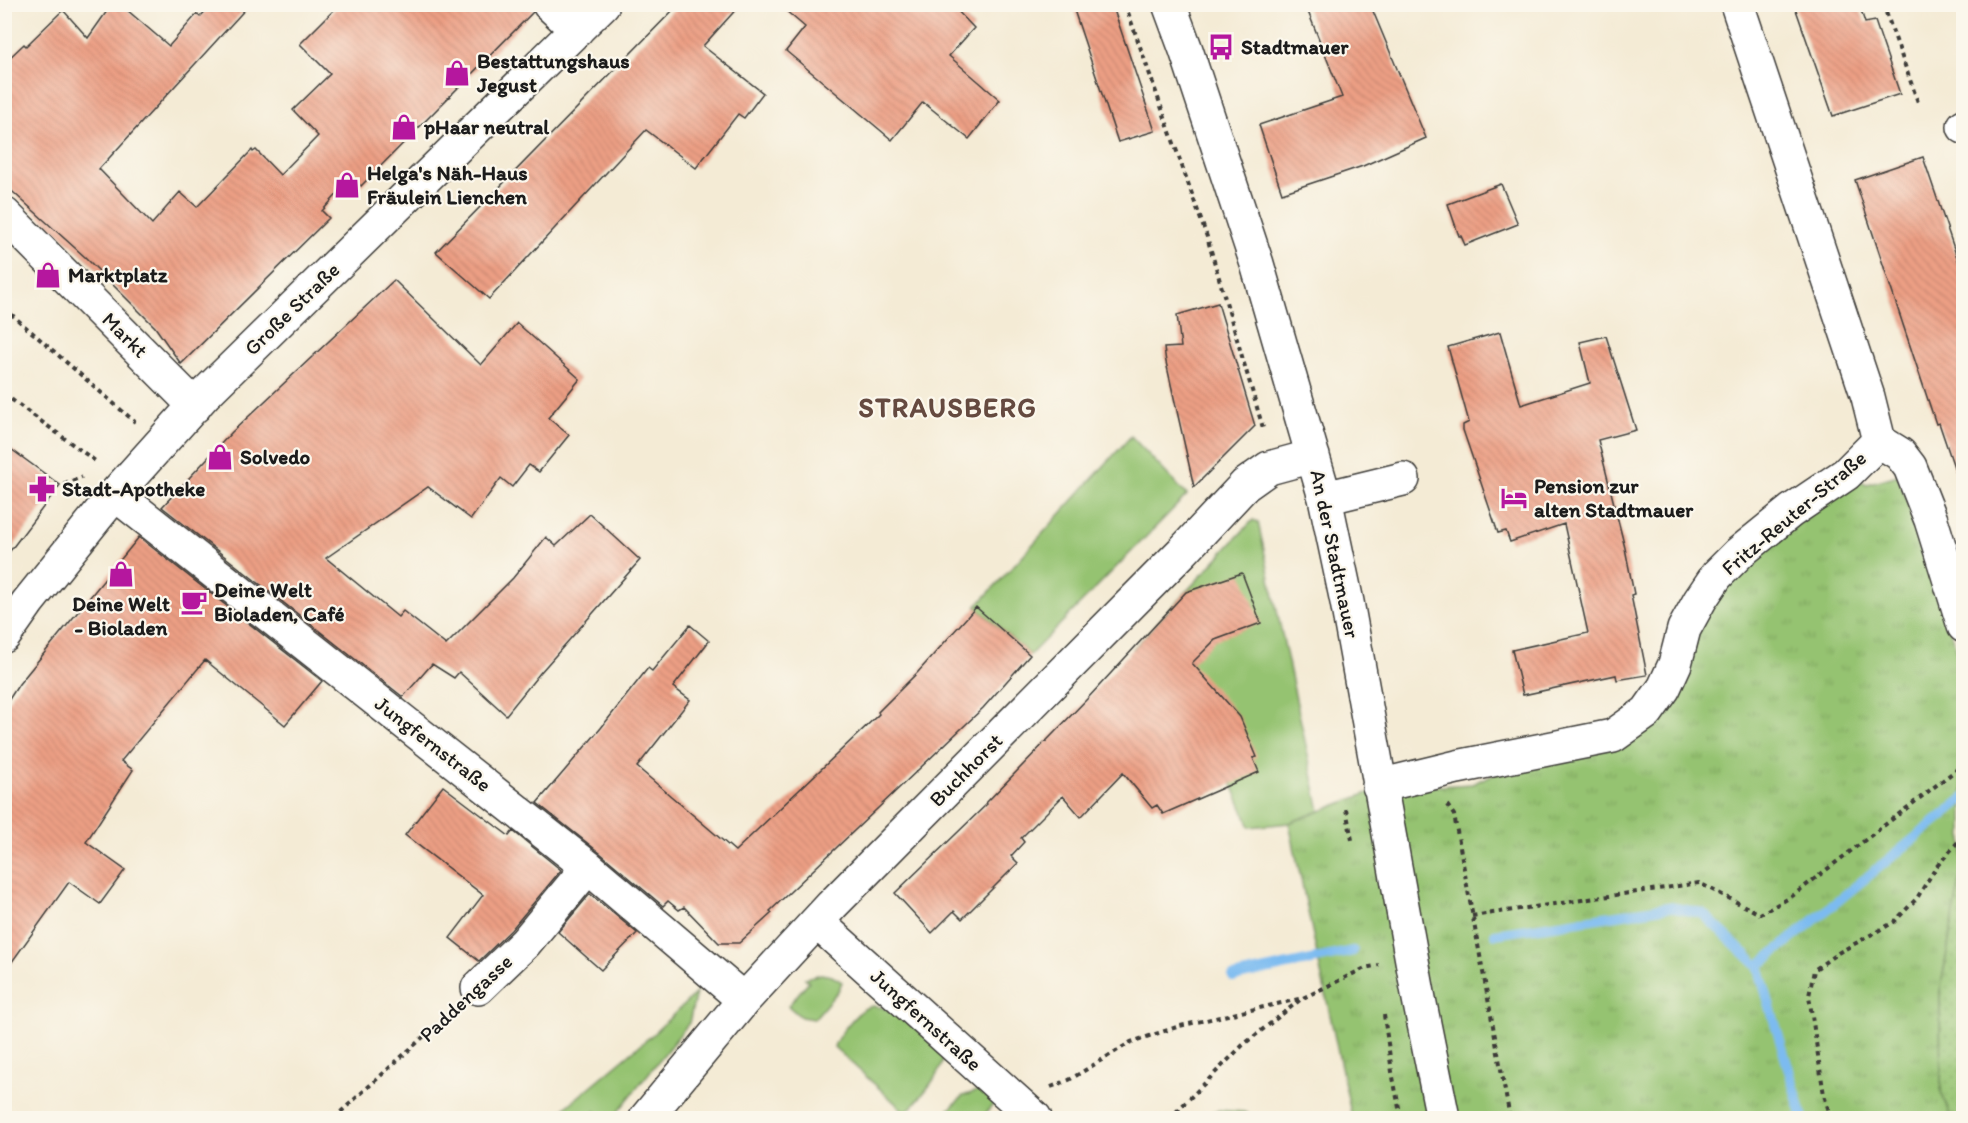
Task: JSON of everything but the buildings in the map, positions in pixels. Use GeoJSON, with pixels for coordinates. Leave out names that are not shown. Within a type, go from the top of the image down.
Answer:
{"type":"FeatureCollection","features":[{"type":"Feature","properties":{"kind":"street"},"geometry":{"type":"LineString","coordinates":[[549,4],[585,15]]}},
{"type":"Feature","properties":{"kind":"street","name":"An der Stadtmauer"},"geometry":{"type":"LineString","coordinates":[[1169,4],[1257,264],[1325,498],[1347,602],[1379,786],[1443,1119]]}},
{"type":"Feature","properties":{"kind":"street","name":"Fritz-Reuter-Straße"},"geometry":{"type":"LineString","coordinates":[[1379,786],[1457,766],[1613,736],[1647,712],[1664,688],[1675,664],[1684,628],[1717,575],[1739,553],[1791,511],[1845,474],[1879,441],[1868,397],[1737,4]]}},
{"type":"Feature","properties":{"kind":"street","name":"Große Straße"},"geometry":{"type":"LineString","coordinates":[[4,636],[28,602],[120,488],[195,406],[585,15]]}},
{"type":"Feature","properties":{"kind":"street","name":"Markt"},"geometry":{"type":"LineString","coordinates":[[4,214],[195,406]]}},
{"type":"Feature","properties":{"kind":"street"},"geometry":{"type":"LineString","coordinates":[[1879,441],[1900,454],[1910,467],[1931,520],[1964,626]]}},
{"type":"Feature","properties":{"kind":"street","name":"Buchhorst"},"geometry":{"type":"LineString","coordinates":[[646,1119],[744,1000],[817,922],[1183,551],[1245,485],[1269,468],[1313,456]]}},
{"type":"Feature","properties":{"kind":"street"},"geometry":{"type":"LineString","coordinates":[[1325,498],[1403,479]]}},
{"type":"Feature","properties":{"kind":"street","name":"Jungfernstraße"},"geometry":{"type":"LineString","coordinates":[[120,488],[379,702],[588,867],[744,1000]]}},
{"type":"Feature","properties":{"kind":"street","name":"Paddengasse"},"geometry":{"type":"LineString","coordinates":[[478,988],[525,943],[588,867]]}},
{"type":"Feature","properties":{"kind":"street","name":"Jungfernstraße"},"geometry":{"type":"LineString","coordinates":[[817,922],[1024,1108]]}},
{"type":"Feature","properties":{"kind":"path"},"geometry":{"type":"LineString","coordinates":[[1125,4],[1207,237],[1263,428]]}},
{"type":"Feature","properties":{"kind":"path"},"geometry":{"type":"LineString","coordinates":[[1883,4],[1918,105]]}},
{"type":"Feature","properties":{"kind":"path"},"geometry":{"type":"LineString","coordinates":[[4,308],[102,396]]}},
{"type":"Feature","properties":{"kind":"path"},"geometry":{"type":"LineString","coordinates":[[4,394],[120,488]]}},
{"type":"Feature","properties":{"kind":"path"},"geometry":{"type":"LineString","coordinates":[[64,484],[86,476]]}},
{"type":"Feature","properties":{"kind":"path"},"geometry":{"type":"LineString","coordinates":[[1472,916],[1698,883],[1760,914],[1791,897],[1964,764]]}},
{"type":"Feature","properties":{"kind":"path"},"geometry":{"type":"LineString","coordinates":[[1427,775],[1454,815],[1510,1119]]}},
{"type":"Feature","properties":{"kind":"path"},"geometry":{"type":"LineString","coordinates":[[1831,1119],[1824,1095],[1809,996],[1814,970],[1838,952],[1894,922],[1917,898],[1937,866],[1964,835]]}},
{"type":"Feature","properties":{"kind":"path"},"geometry":{"type":"LineString","coordinates":[[1170,1119],[1243,1045],[1303,998],[1365,968]]}},
{"type":"Feature","properties":{"kind":"path","name":"Paddengasse"},"geometry":{"type":"LineString","coordinates":[[334,1119],[478,988]]}},
{"type":"Feature","properties":{"kind":"path"},"geometry":{"type":"LineString","coordinates":[[1024,1108],[1036,1093],[1069,1080],[1131,1042],[1180,1026],[1303,998]]}},
{"type":"Feature","properties":{"kind":"green space"},"geometry":{"type":"Polygon","coordinates":[[[1131,436],[1187,495],[1030,655],[976,607],[1131,436]]]}},
{"type":"Feature","properties":{"kind":"green space"},"geometry":{"type":"Polygon","coordinates":[[[1846,474],[1867,484],[1898,475],[1963,669],[1963,865],[1940,992],[1941,1091],[1951,1118],[1352,1118],[1289,823],[1376,790],[1472,784],[1545,750],[1647,712],[1700,600],[1846,474]]]}},
{"type":"Feature","properties":{"kind":"green space"},"geometry":{"type":"Polygon","coordinates":[[[1253,520],[1258,522],[1320,811],[1289,823],[1250,827],[1210,733],[1172,685],[1133,649],[1253,520]]]}},
{"type":"Feature","properties":{"kind":"green space"},"geometry":{"type":"Polygon","coordinates":[[[1963,876],[1963,1118],[1951,1118],[1941,1091],[1940,992],[1959,885],[1963,876]]]}},
{"type":"Feature","properties":{"kind":"green space"},"geometry":{"type":"Polygon","coordinates":[[[821,974],[832,976],[842,982],[838,991],[814,1019],[801,1017],[788,1006],[809,981],[805,978],[821,974]]]}},
{"type":"Feature","properties":{"kind":"green space"},"geometry":{"type":"Polygon","coordinates":[[[696,993],[689,1023],[613,1118],[605,1118],[595,1111],[589,1118],[553,1118],[652,1035],[696,993]]]}},
{"type":"Feature","properties":{"kind":"green space"},"geometry":{"type":"Polygon","coordinates":[[[873,1006],[902,1017],[944,1053],[936,1076],[906,1113],[834,1047],[842,1032],[856,1016],[865,1008],[873,1006]]]}},
{"type":"Feature","properties":{"kind":"green space"},"geometry":{"type":"Polygon","coordinates":[[[983,1089],[1000,1096],[982,1118],[940,1118],[963,1096],[983,1089]]]}},
{"type":"Feature","properties":{"kind":"green space"},"geometry":{"type":"Polygon","coordinates":[[[1219,1110],[1244,1112],[1255,1118],[1194,1118],[1219,1110]]]}},
{"type":"Feature","properties":{"kind":"waterway"},"geometry":{"type":"LineString","coordinates":[[1803,1118],[1758,966],[1964,798]]}},
{"type":"Feature","properties":{"kind":"waterway"},"geometry":{"type":"LineString","coordinates":[[1495,934],[1669,907],[1702,913],[1758,966]]}},
{"type":"Feature","properties":{"kind":"waterway"},"geometry":{"type":"LineString","coordinates":[[1233,977],[1353,951]]}},
{"type":"Feature","properties":{"kind":"place","name":"Stadtmauer"},"geometry":{"type":"Point","coordinates":[1221,47]}},
{"type":"Feature","properties":{"kind":"place","name":"Bestattungshaus Jegust"},"geometry":{"type":"Point","coordinates":[457,73]}},
{"type":"Feature","properties":{"kind":"place","name":"pHaar neutral"},"geometry":{"type":"Point","coordinates":[404,127]}},
{"type":"Feature","properties":{"kind":"place","name":"Helga's Näh-Haus Fräulein Lienchen"},"geometry":{"type":"Point","coordinates":[347,185]}},
{"type":"Feature","properties":{"kind":"place","name":"Marktplatz"},"geometry":{"type":"Point","coordinates":[48,275]}},
{"type":"Feature","properties":{"kind":"place","name":"Solvedo"},"geometry":{"type":"Point","coordinates":[220,457]}},
{"type":"Feature","properties":{"kind":"place","name":"Stadt-Apotheke"},"geometry":{"type":"Point","coordinates":[42,489]}},
{"type":"Feature","properties":{"kind":"place","name":"Pension zur alten Stadtmauer"},"geometry":{"type":"Point","coordinates":[1514,498]}},
{"type":"Feature","properties":{"kind":"place","name":"Deine Welt - Bioladen"},"geometry":{"type":"Point","coordinates":[121,574]}},
{"type":"Feature","properties":{"kind":"place","name":"Deine Welt Bioladen, Café"},"geometry":{"type":"Point","coordinates":[194,602]}},
{"type":"Feature","properties":{"kind":"district","name":"STRAUSBERG"},"geometry":{"type":"Point","coordinates":[948,408]}}]}
